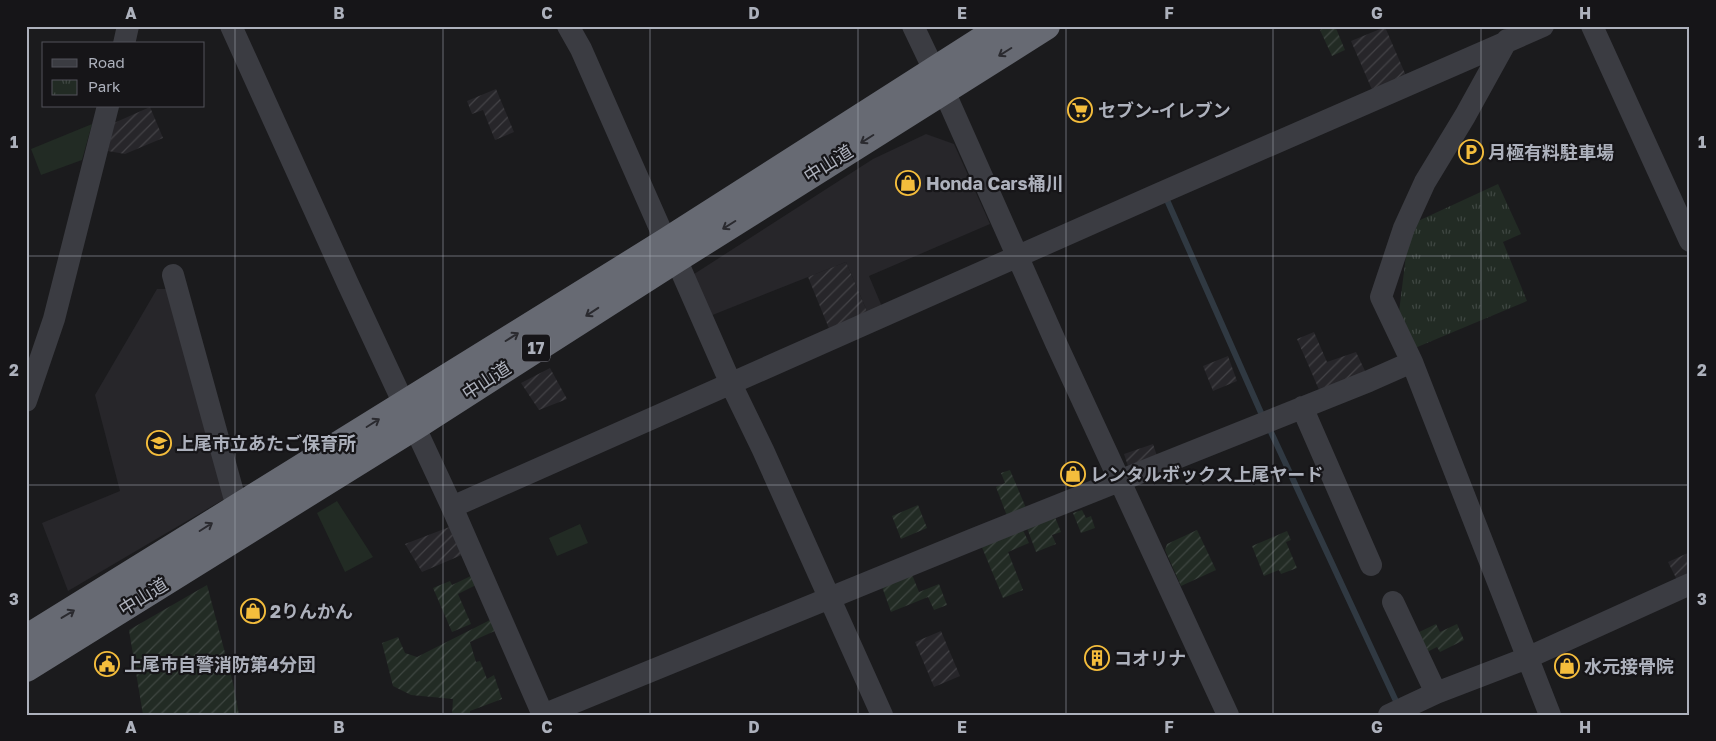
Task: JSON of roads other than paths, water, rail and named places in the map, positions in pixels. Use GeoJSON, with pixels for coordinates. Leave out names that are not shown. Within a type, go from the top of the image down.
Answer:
{"type":"FeatureCollection","features":[{"type":"Feature","properties":{"kind":"highway","name":"中山道"},"geometry":{"type":"LineString","coordinates":[[939,81],[1004,26]]}},
{"type":"Feature","properties":{"kind":"highway","name":"中山道"},"geometry":{"type":"LineString","coordinates":[[26,668],[78,638],[410,415],[939,81],[1046,26]]}},
{"type":"Feature","properties":{"kind":"highway","name":"中山道"},"geometry":{"type":"LineString","coordinates":[[26,638],[238,507],[410,415]]}},
{"type":"Feature","properties":{"kind":"street"},"geometry":{"type":"LineString","coordinates":[[124,42],[128,26]]}},
{"type":"Feature","properties":{"kind":"street"},"geometry":{"type":"LineString","coordinates":[[231,26],[336,259],[452,507],[543,714],[1120,482],[1412,362]]}},
{"type":"Feature","properties":{"kind":"street"},"geometry":{"type":"LineString","coordinates":[[568,26],[581,49],[731,384],[764,450],[882,715]]}},
{"type":"Feature","properties":{"kind":"street"},"geometry":{"type":"LineString","coordinates":[[913,26],[1228,715]]}},
{"type":"Feature","properties":{"kind":"street"},"geometry":{"type":"LineString","coordinates":[[452,507],[1018,257],[1509,35],[1543,26]]}},
{"type":"Feature","properties":{"kind":"street"},"geometry":{"type":"LineString","coordinates":[[1592,26],[1690,242]]}},
{"type":"Feature","properties":{"kind":"street"},"geometry":{"type":"LineString","coordinates":[[1509,35],[1465,116],[1426,182],[1404,228],[1381,297],[1412,362],[1550,715]]}},
{"type":"Feature","properties":{"kind":"street"},"geometry":{"type":"LineString","coordinates":[[26,401],[54,320],[107,108]]}},
{"type":"Feature","properties":{"kind":"street"},"geometry":{"type":"LineString","coordinates":[[173,275],[238,507]]}},
{"type":"Feature","properties":{"kind":"street"},"geometry":{"type":"LineString","coordinates":[[1302,408],[1371,564]]}},
{"type":"Feature","properties":{"kind":"street"},"geometry":{"type":"LineString","coordinates":[[1389,715],[1436,693],[1527,658],[1690,584]]}},
{"type":"Feature","properties":{"kind":"street"},"geometry":{"type":"LineString","coordinates":[[1393,602],[1436,693]]}},
{"type":"Feature","properties":{"kind":"waterway"},"geometry":{"type":"LineString","coordinates":[[1167,200],[1262,415]]}},
{"type":"Feature","properties":{"kind":"waterway"},"geometry":{"type":"LineString","coordinates":[[1270,430],[1395,699]]}},
{"type":"Feature","properties":{"kind":"place","name":"セブン-イレブン"},"geometry":{"type":"Point","coordinates":[1080,110]}},
{"type":"Feature","properties":{"kind":"place","name":"月極有料駐車場"},"geometry":{"type":"Point","coordinates":[1471,152]}},
{"type":"Feature","properties":{"kind":"place","name":"Honda Cars桶川"},"geometry":{"type":"Point","coordinates":[908,183]}},
{"type":"Feature","properties":{"kind":"place","name":"上尾市立あたご保育所"},"geometry":{"type":"Point","coordinates":[159,443]}},
{"type":"Feature","properties":{"kind":"place","name":"レンタルボックス上尾ヤード"},"geometry":{"type":"Point","coordinates":[1073,474]}},
{"type":"Feature","properties":{"kind":"place","name":"2りんかん"},"geometry":{"type":"Point","coordinates":[253,611]}},
{"type":"Feature","properties":{"kind":"place","name":"コオリナ"},"geometry":{"type":"Point","coordinates":[1097,658]}},
{"type":"Feature","properties":{"kind":"place","name":"上尾市自警消防第4分団"},"geometry":{"type":"Point","coordinates":[107,664]}},
{"type":"Feature","properties":{"kind":"place","name":"水元接骨院"},"geometry":{"type":"Point","coordinates":[1567,666]}}]}
